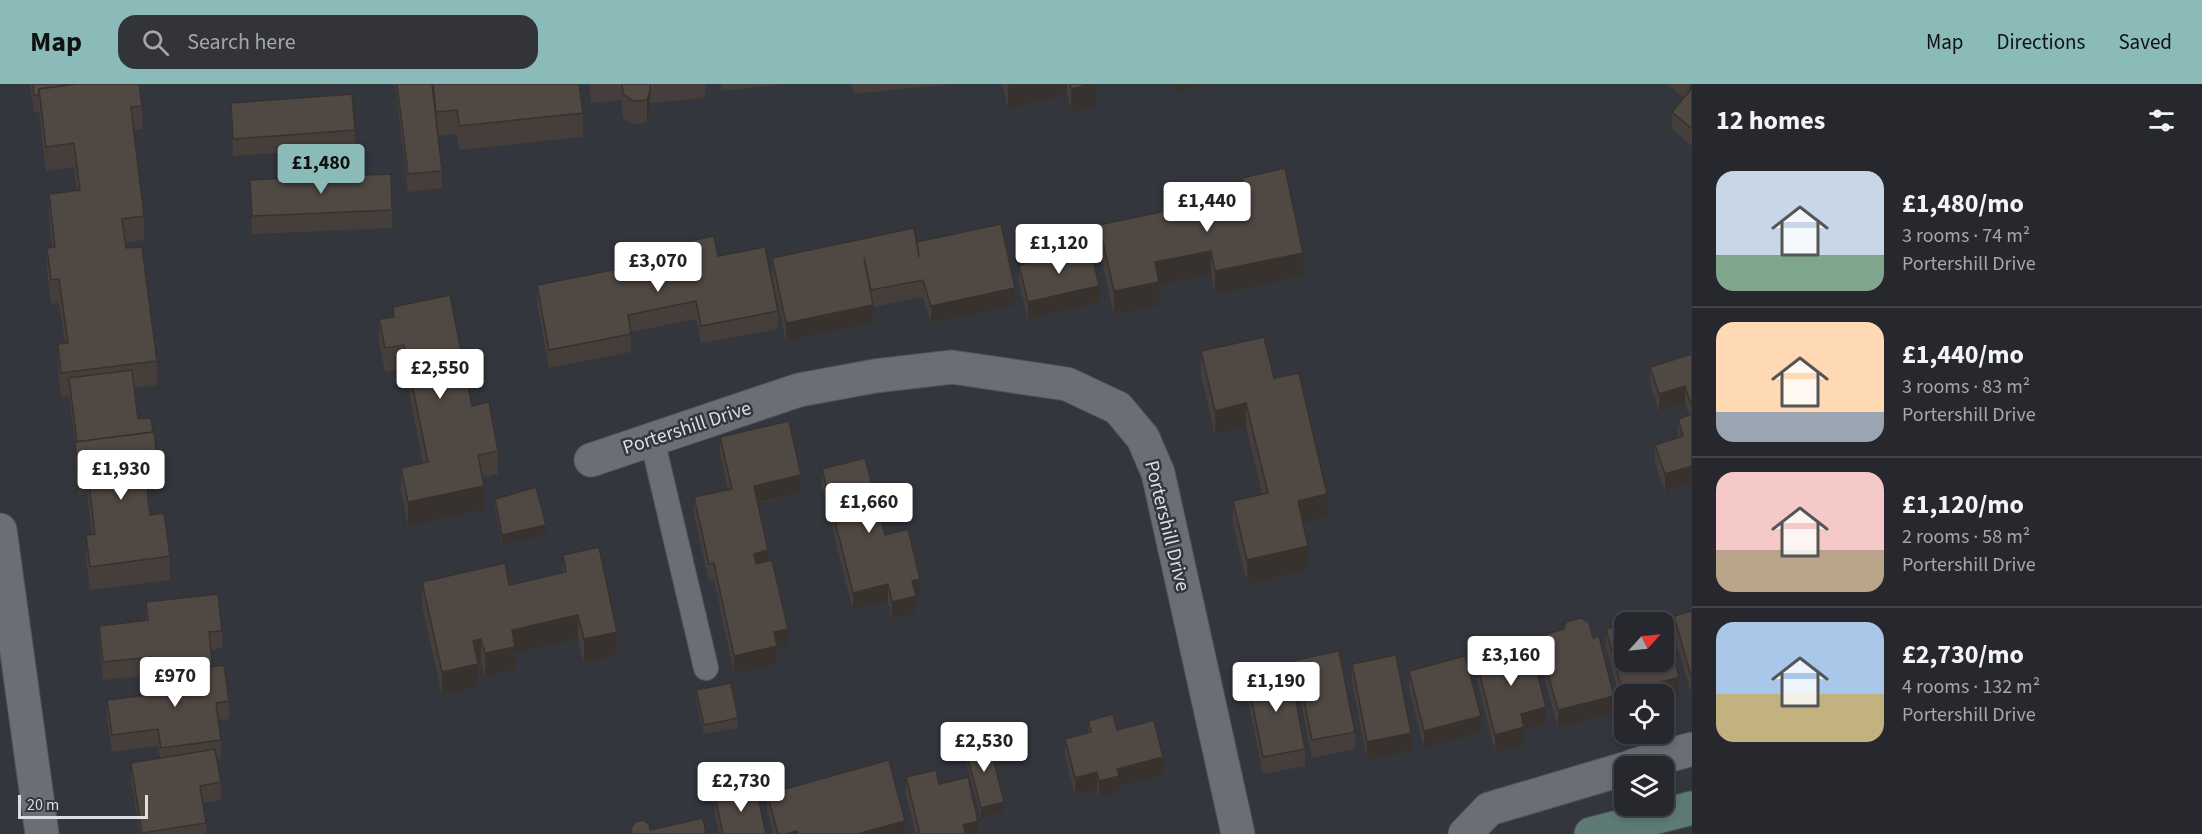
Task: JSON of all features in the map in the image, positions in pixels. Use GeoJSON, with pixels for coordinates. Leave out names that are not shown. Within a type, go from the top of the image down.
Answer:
{"type":"FeatureCollection","features":[{"type":"Feature","properties":{"kind":"street","name":"Portershill Drive"},"geometry":{"type":"LineString","coordinates":[[591,460],[798,390],[875,375],[952,367],[1067,384],[1118,408],[1143,438],[1158,473],[1238,834]]}},
{"type":"Feature","properties":{"kind":"street"},"geometry":{"type":"LineString","coordinates":[[0,530],[42,834]]}},
{"type":"Feature","properties":{"kind":"street"},"geometry":{"type":"LineString","coordinates":[[1667,756],[1692,749]]}},
{"type":"Feature","properties":{"kind":"street"},"geometry":{"type":"LineString","coordinates":[[1465,834],[1489,809],[1614,772]]}},
{"type":"Feature","properties":{"kind":"street"},"geometry":{"type":"LineString","coordinates":[[1591,834],[1692,808]]}},
{"type":"Feature","properties":{"kind":"lane"},"geometry":{"type":"LineString","coordinates":[[652,439],[706,668]]}},
{"type":"Feature","properties":{"kind":"building"},"geometry":{"type":"Polygon","coordinates":[[[33,84],[78,84],[39,89],[39,95],[34,95],[33,84]]]}},
{"type":"Feature","properties":{"kind":"building"},"geometry":{"type":"Polygon","coordinates":[[[78,84],[139,84],[142,106],[131,107],[144,216],[122,219],[126,248],[142,247],[157,361],[61,373],[58,344],[68,343],[59,279],[51,280],[47,248],[55,247],[49,194],[80,190],[74,143],[46,147],[39,89],[78,84]]]}},
{"type":"Feature","properties":{"kind":"building"},"geometry":{"type":"Polygon","coordinates":[[[397,84],[432,84],[442,171],[408,174],[397,84]]]}},
{"type":"Feature","properties":{"kind":"building"},"geometry":{"type":"Polygon","coordinates":[[[433,84],[579,84],[583,113],[459,126],[457,110],[436,112],[433,84]]]}},
{"type":"Feature","properties":{"kind":"building"},"geometry":{"type":"Polygon","coordinates":[[[622,84],[650,84],[647,100],[633,101],[623,94],[622,84]]]}},
{"type":"Feature","properties":{"kind":"building"},"geometry":{"type":"Polygon","coordinates":[[[1070,84],[1090,84],[1071,89],[1070,84]]]}},
{"type":"Feature","properties":{"kind":"building"},"geometry":{"type":"Polygon","coordinates":[[[1692,88],[1692,129],[1672,112],[1692,88]]]}},
{"type":"Feature","properties":{"kind":"building"},"geometry":{"type":"Polygon","coordinates":[[[352,94],[355,130],[233,139],[231,103],[352,94]]]}},
{"type":"Feature","properties":{"kind":"building"},"geometry":{"type":"Polygon","coordinates":[[[1285,168],[1303,253],[1215,271],[1211,251],[1155,262],[1159,282],[1114,291],[1099,225],[1245,194],[1242,178],[1285,168]]]}},
{"type":"Feature","properties":{"kind":"building"},"geometry":{"type":"Polygon","coordinates":[[[391,174],[392,210],[252,216],[250,180],[391,174]]]}},
{"type":"Feature","properties":{"kind":"building"},"geometry":{"type":"Polygon","coordinates":[[[1001,224],[1015,288],[931,306],[923,280],[871,290],[864,258],[873,305],[786,323],[772,258],[914,228],[919,257],[917,242],[1001,224]]]}},
{"type":"Feature","properties":{"kind":"building"},"geometry":{"type":"Polygon","coordinates":[[[714,236],[718,256],[765,247],[778,311],[701,326],[696,301],[628,315],[631,334],[549,350],[537,285],[688,255],[685,242],[714,236]]]}},
{"type":"Feature","properties":{"kind":"building"},"geometry":{"type":"Polygon","coordinates":[[[1091,249],[1099,286],[1028,302],[1019,265],[1091,249]]]}},
{"type":"Feature","properties":{"kind":"building"},"geometry":{"type":"Polygon","coordinates":[[[450,295],[472,406],[489,402],[498,451],[478,455],[484,486],[408,502],[401,468],[428,462],[404,345],[385,348],[379,319],[394,317],[393,307],[450,295]]]}},
{"type":"Feature","properties":{"kind":"building"},"geometry":{"type":"Polygon","coordinates":[[[1264,337],[1274,378],[1299,373],[1327,494],[1298,501],[1308,546],[1247,560],[1233,501],[1268,493],[1246,403],[1215,411],[1201,351],[1264,337]]]}},
{"type":"Feature","properties":{"kind":"building"},"geometry":{"type":"Polygon","coordinates":[[[1692,354],[1692,407],[1685,386],[1659,394],[1650,367],[1692,354]]]}},
{"type":"Feature","properties":{"kind":"building"},"geometry":{"type":"Polygon","coordinates":[[[132,370],[138,419],[151,418],[153,432],[77,442],[69,378],[132,370]]]}},
{"type":"Feature","properties":{"kind":"building"},"geometry":{"type":"Polygon","coordinates":[[[1692,414],[1692,466],[1665,474],[1655,445],[1683,436],[1678,419],[1692,414]]]}},
{"type":"Feature","properties":{"kind":"building"},"geometry":{"type":"Polygon","coordinates":[[[789,421],[801,475],[754,486],[768,550],[754,554],[756,564],[772,560],[788,629],[774,632],[777,646],[734,656],[714,563],[709,564],[694,497],[732,489],[720,437],[789,421]]]}},
{"type":"Feature","properties":{"kind":"building"},"geometry":{"type":"Polygon","coordinates":[[[154,432],[156,450],[143,451],[150,515],[164,513],[170,556],[90,567],[86,535],[95,534],[87,470],[78,472],[75,442],[154,432]]]}},
{"type":"Feature","properties":{"kind":"building"},"geometry":{"type":"Polygon","coordinates":[[[865,458],[885,535],[908,529],[920,579],[912,581],[916,596],[892,602],[888,584],[853,593],[822,469],[865,458]]]}},
{"type":"Feature","properties":{"kind":"building"},"geometry":{"type":"Polygon","coordinates":[[[536,487],[546,525],[502,535],[495,499],[536,487]]]}},
{"type":"Feature","properties":{"kind":"building"},"geometry":{"type":"Polygon","coordinates":[[[599,547],[617,632],[584,639],[578,615],[512,630],[515,647],[485,653],[481,639],[473,641],[478,664],[442,672],[422,582],[505,563],[509,585],[566,572],[563,555],[599,547]]]}},
{"type":"Feature","properties":{"kind":"building"},"geometry":{"type":"Polygon","coordinates":[[[218,594],[222,631],[209,632],[212,661],[153,668],[152,657],[103,662],[99,626],[148,620],[146,602],[218,594]]]}},
{"type":"Feature","properties":{"kind":"building"},"geometry":{"type":"Polygon","coordinates":[[[1692,611],[1692,676],[1691,676],[1674,616],[1692,611]]]}},
{"type":"Feature","properties":{"kind":"building"},"geometry":{"type":"Polygon","coordinates":[[[1580,618],[1589,622],[1593,638],[1599,636],[1614,696],[1558,710],[1542,652],[1547,649],[1544,635],[1564,629],[1566,622],[1580,618]]]}},
{"type":"Feature","properties":{"kind":"building"},"geometry":{"type":"Polygon","coordinates":[[[1614,627],[1614,659],[1606,629],[1614,627]]]}},
{"type":"Feature","properties":{"kind":"building"},"geometry":{"type":"Polygon","coordinates":[[[1530,645],[1546,707],[1521,714],[1524,727],[1495,735],[1476,659],[1530,645]]]}},
{"type":"Feature","properties":{"kind":"building"},"geometry":{"type":"Polygon","coordinates":[[[1339,651],[1355,732],[1312,740],[1296,660],[1339,651]]]}},
{"type":"Feature","properties":{"kind":"building"},"geometry":{"type":"Polygon","coordinates":[[[1396,655],[1411,733],[1367,742],[1352,664],[1396,655]]]}},
{"type":"Feature","properties":{"kind":"building"},"geometry":{"type":"Polygon","coordinates":[[[1465,656],[1481,716],[1424,731],[1409,671],[1465,656]]]}},
{"type":"Feature","properties":{"kind":"building"},"geometry":{"type":"Polygon","coordinates":[[[1674,658],[1679,677],[1654,684],[1621,684],[1617,672],[1674,672],[1674,658]]]}},
{"type":"Feature","properties":{"kind":"building"},"geometry":{"type":"Polygon","coordinates":[[[224,665],[229,701],[216,703],[221,740],[161,748],[158,729],[112,735],[107,700],[155,694],[152,675],[224,665]]]}},
{"type":"Feature","properties":{"kind":"building"},"geometry":{"type":"Polygon","coordinates":[[[1290,669],[1305,749],[1263,757],[1247,677],[1290,669]]]}},
{"type":"Feature","properties":{"kind":"building"},"geometry":{"type":"Polygon","coordinates":[[[731,683],[738,718],[704,725],[696,690],[731,683]]]}},
{"type":"Feature","properties":{"kind":"building"},"geometry":{"type":"Polygon","coordinates":[[[1113,714],[1117,730],[1154,720],[1163,757],[1117,769],[1119,776],[1099,781],[1097,772],[1075,778],[1065,739],[1091,732],[1088,721],[1113,714]]]}},
{"type":"Feature","properties":{"kind":"building"},"geometry":{"type":"Polygon","coordinates":[[[988,738],[1004,802],[981,808],[964,744],[988,738]]]}},
{"type":"Feature","properties":{"kind":"building"},"geometry":{"type":"Polygon","coordinates":[[[215,749],[221,782],[200,786],[206,823],[142,833],[131,763],[215,749]]]}},
{"type":"Feature","properties":{"kind":"building"},"geometry":{"type":"Polygon","coordinates":[[[889,760],[905,821],[857,834],[798,834],[797,831],[778,834],[767,794],[889,760]]]}},
{"type":"Feature","properties":{"kind":"building"},"geometry":{"type":"Polygon","coordinates":[[[936,770],[939,784],[968,777],[978,821],[963,825],[966,834],[920,834],[906,777],[936,770]]]}},
{"type":"Feature","properties":{"kind":"building"},"geometry":{"type":"Polygon","coordinates":[[[756,787],[766,834],[723,834],[715,796],[756,787]]]}},
{"type":"Feature","properties":{"kind":"building"},"geometry":{"type":"Polygon","coordinates":[[[703,818],[706,834],[632,834],[631,829],[635,822],[643,820],[649,824],[650,830],[703,818]]]}}]}
